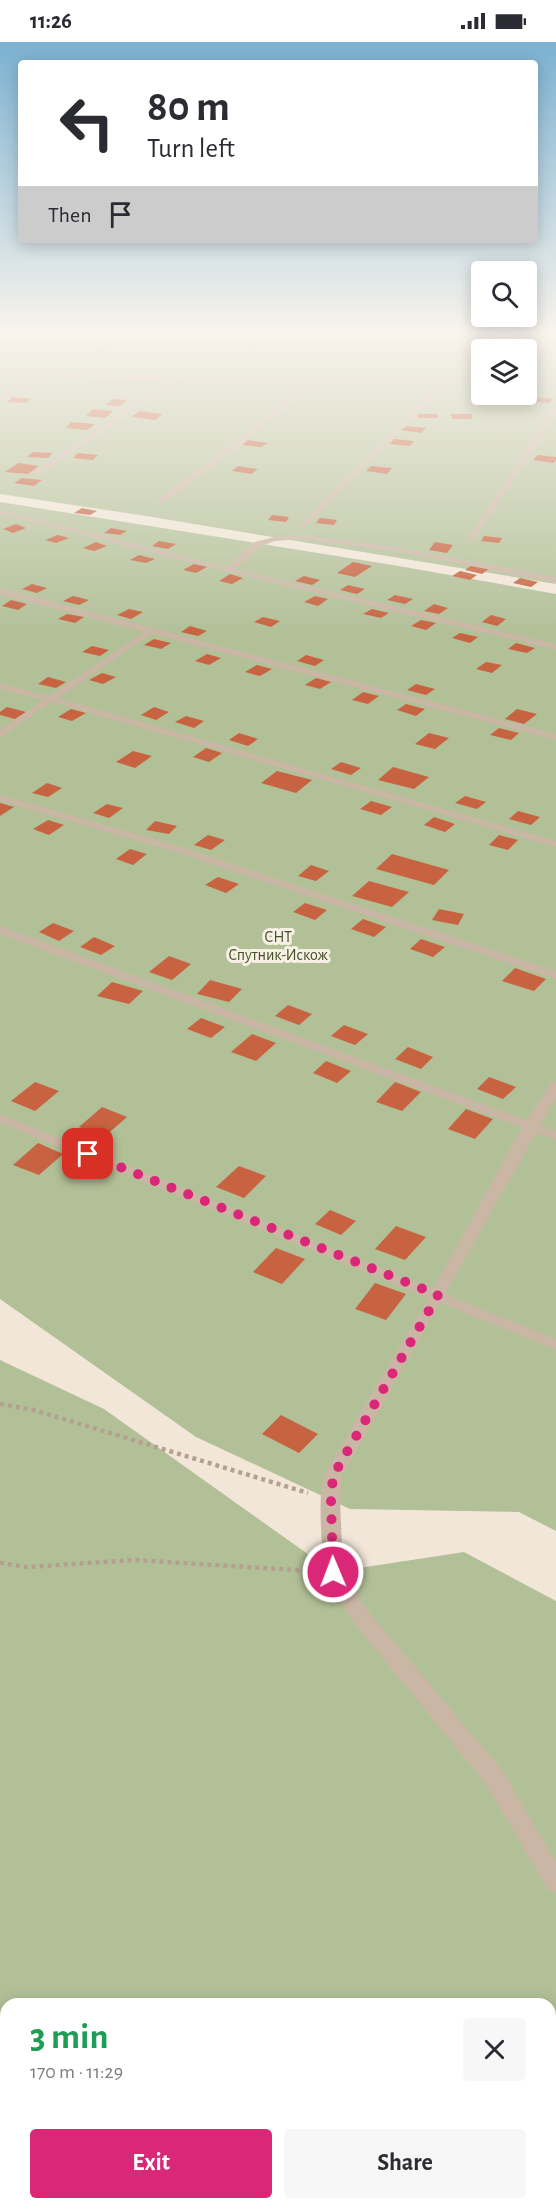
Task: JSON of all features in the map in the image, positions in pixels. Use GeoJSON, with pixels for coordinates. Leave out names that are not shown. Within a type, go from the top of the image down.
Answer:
{"type":"FeatureCollection","features":[{"type":"Feature","properties":{"kind":"street"},"geometry":{"type":"LineString","coordinates":[[37,474],[100,431]]}},
{"type":"Feature","properties":{"kind":"street"},"geometry":{"type":"LineString","coordinates":[[161,502],[252,431]]}},
{"type":"Feature","properties":{"kind":"street"},"geometry":{"type":"LineString","coordinates":[[304,526],[396,431]]}},
{"type":"Feature","properties":{"kind":"street"},"geometry":{"type":"LineString","coordinates":[[470,541],[542,431]]}},
{"type":"Feature","properties":{"kind":"street"},"geometry":{"type":"LineString","coordinates":[[0,591],[556,737]]}},
{"type":"Feature","properties":{"kind":"street"},"geometry":{"type":"LineString","coordinates":[[556,1086],[530,1127],[438,1295],[333,1476],[331,1500],[333,1572],[360,1616],[494,1777],[556,1883]]}},
{"type":"Feature","properties":{"kind":"lane"},"geometry":{"type":"LineString","coordinates":[[0,512],[229,570],[556,647]]}},
{"type":"Feature","properties":{"kind":"lane"},"geometry":{"type":"LineString","coordinates":[[229,570],[258,544],[274,539],[301,537],[401,550],[556,579]]}},
{"type":"Feature","properties":{"kind":"lane"},"geometry":{"type":"LineString","coordinates":[[0,735],[150,631]]}},
{"type":"Feature","properties":{"kind":"lane"},"geometry":{"type":"LineString","coordinates":[[0,686],[556,844]]}},
{"type":"Feature","properties":{"kind":"lane"},"geometry":{"type":"LineString","coordinates":[[0,798],[174,848],[556,975]]}},
{"type":"Feature","properties":{"kind":"lane"},"geometry":{"type":"LineString","coordinates":[[0,930],[556,1136]]}},
{"type":"Feature","properties":{"kind":"lane"},"geometry":{"type":"LineString","coordinates":[[0,1118],[556,1345]]}},
{"type":"Feature","properties":{"kind":"path"},"geometry":{"type":"LineString","coordinates":[[0,1404],[34,1410],[331,1500]]}},
{"type":"Feature","properties":{"kind":"path"},"geometry":{"type":"LineString","coordinates":[[0,1563],[27,1567],[134,1560],[333,1572]]}},
{"type":"Feature","properties":{"kind":"green space"},"geometry":{"type":"Polygon","coordinates":[[[0,431],[556,431],[556,584],[0,494],[0,431]]]}},
{"type":"Feature","properties":{"kind":"green space","name":"СНТ Спутник-Искож"},"geometry":{"type":"Polygon","coordinates":[[[0,502],[399,566],[556,594],[556,1531],[519,1512],[350,1509],[196,1437],[0,1299],[0,502]]]}},
{"type":"Feature","properties":{"kind":"green space"},"geometry":{"type":"Polygon","coordinates":[[[0,1360],[104,1409],[333,1572],[464,1552],[556,1601],[556,1998],[0,1998],[0,1360]]]}},
{"type":"Feature","properties":{"kind":"building"},"geometry":{"type":"Polygon","coordinates":[[[394,439],[414,441],[410,446],[390,444],[394,439]]]}},
{"type":"Feature","properties":{"kind":"building"},"geometry":{"type":"Polygon","coordinates":[[[248,440],[268,443],[261,447],[242,445],[248,440]]]}},
{"type":"Feature","properties":{"kind":"building"},"geometry":{"type":"Polygon","coordinates":[[[33,452],[53,453],[48,458],[27,457],[33,452]]]}},
{"type":"Feature","properties":{"kind":"building"},"geometry":{"type":"Polygon","coordinates":[[[78,453],[98,455],[93,460],[73,458],[78,453]]]}},
{"type":"Feature","properties":{"kind":"building"},"geometry":{"type":"Polygon","coordinates":[[[538,455],[556,457],[556,460],[554,463],[533,460],[538,455]]]}},
{"type":"Feature","properties":{"kind":"building"},"geometry":{"type":"Polygon","coordinates":[[[18,463],[39,466],[28,474],[5,472],[18,463]]]}},
{"type":"Feature","properties":{"kind":"building"},"geometry":{"type":"Polygon","coordinates":[[[238,466],[258,469],[251,474],[232,471],[238,466]]]}},
{"type":"Feature","properties":{"kind":"building"},"geometry":{"type":"Polygon","coordinates":[[[371,466],[392,468],[387,474],[366,471],[371,466]]]}},
{"type":"Feature","properties":{"kind":"building"},"geometry":{"type":"Polygon","coordinates":[[[22,478],[42,480],[34,486],[14,483],[22,478]]]}},
{"type":"Feature","properties":{"kind":"building"},"geometry":{"type":"Polygon","coordinates":[[[82,508],[97,511],[90,515],[74,513],[82,508]]]}},
{"type":"Feature","properties":{"kind":"building"},"geometry":{"type":"Polygon","coordinates":[[[272,515],[289,517],[286,522],[268,520],[272,515]]]}},
{"type":"Feature","properties":{"kind":"building"},"geometry":{"type":"Polygon","coordinates":[[[320,518],[337,520],[334,525],[316,523],[320,518]]]}},
{"type":"Feature","properties":{"kind":"building"},"geometry":{"type":"Polygon","coordinates":[[[16,524],[26,528],[13,533],[3,529],[16,524]]]}},
{"type":"Feature","properties":{"kind":"building"},"geometry":{"type":"Polygon","coordinates":[[[111,528],[127,531],[120,535],[104,533],[111,528]]]}},
{"type":"Feature","properties":{"kind":"building"},"geometry":{"type":"Polygon","coordinates":[[[58,535],[69,538],[56,543],[45,540],[58,535]]]}},
{"type":"Feature","properties":{"kind":"building"},"geometry":{"type":"Polygon","coordinates":[[[484,536],[502,538],[499,543],[481,541],[484,536]]]}},
{"type":"Feature","properties":{"kind":"building"},"geometry":{"type":"Polygon","coordinates":[[[159,541],[176,544],[168,549],[152,546],[159,541]]]}},
{"type":"Feature","properties":{"kind":"building"},"geometry":{"type":"Polygon","coordinates":[[[96,542],[107,546],[94,551],[83,548],[96,542]]]}},
{"type":"Feature","properties":{"kind":"building"},"geometry":{"type":"Polygon","coordinates":[[[435,542],[453,545],[447,553],[429,550],[435,542]]]}},
{"type":"Feature","properties":{"kind":"building"},"geometry":{"type":"Polygon","coordinates":[[[139,555],[155,559],[146,563],[130,560],[139,555]]]}},
{"type":"Feature","properties":{"kind":"building"},"geometry":{"type":"Polygon","coordinates":[[[353,562],[372,566],[355,577],[337,573],[353,562]]]}},
{"type":"Feature","properties":{"kind":"building"},"geometry":{"type":"Polygon","coordinates":[[[194,564],[207,567],[196,573],[183,570],[194,564]]]}},
{"type":"Feature","properties":{"kind":"building"},"geometry":{"type":"Polygon","coordinates":[[[472,565],[489,569],[482,574],[465,570],[472,565]]]}},
{"type":"Feature","properties":{"kind":"building"},"geometry":{"type":"Polygon","coordinates":[[[460,571],[477,575],[470,580],[452,576],[460,571]]]}},
{"type":"Feature","properties":{"kind":"building"},"geometry":{"type":"Polygon","coordinates":[[[230,574],[243,578],[232,584],[219,581],[230,574]]]}},
{"type":"Feature","properties":{"kind":"building"},"geometry":{"type":"Polygon","coordinates":[[[304,576],[320,580],[312,585],[295,581],[304,576]]]}},
{"type":"Feature","properties":{"kind":"building"},"geometry":{"type":"Polygon","coordinates":[[[520,578],[538,582],[531,587],[513,583],[520,578]]]}},
{"type":"Feature","properties":{"kind":"building"},"geometry":{"type":"Polygon","coordinates":[[[32,584],[47,588],[37,593],[22,589],[32,584]]]}},
{"type":"Feature","properties":{"kind":"building"},"geometry":{"type":"Polygon","coordinates":[[[348,585],[365,589],[357,594],[340,590],[348,585]]]}},
{"type":"Feature","properties":{"kind":"building"},"geometry":{"type":"Polygon","coordinates":[[[395,595],[413,599],[405,604],[387,600],[395,595]]]}},
{"type":"Feature","properties":{"kind":"building"},"geometry":{"type":"Polygon","coordinates":[[[73,596],[89,600],[79,605],[63,601],[73,596]]]}},
{"type":"Feature","properties":{"kind":"building"},"geometry":{"type":"Polygon","coordinates":[[[315,596],[328,599],[318,606],[304,602],[315,596]]]}},
{"type":"Feature","properties":{"kind":"building"},"geometry":{"type":"Polygon","coordinates":[[[11,600],[27,604],[18,610],[2,606],[11,600]]]}},
{"type":"Feature","properties":{"kind":"building"},"geometry":{"type":"Polygon","coordinates":[[[434,604],[448,608],[439,614],[424,611],[434,604]]]}},
{"type":"Feature","properties":{"kind":"building"},"geometry":{"type":"Polygon","coordinates":[[[129,609],[143,612],[131,619],[117,615],[129,609]]]}},
{"type":"Feature","properties":{"kind":"building"},"geometry":{"type":"Polygon","coordinates":[[[372,609],[389,613],[381,618],[363,614],[372,609]]]}},
{"type":"Feature","properties":{"kind":"building"},"geometry":{"type":"Polygon","coordinates":[[[67,614],[84,617],[75,623],[58,619],[67,614]]]}},
{"type":"Feature","properties":{"kind":"building"},"geometry":{"type":"Polygon","coordinates":[[[491,615],[506,619],[497,626],[482,622],[491,615]]]}},
{"type":"Feature","properties":{"kind":"building"},"geometry":{"type":"Polygon","coordinates":[[[263,617],[280,621],[271,627],[254,622],[263,617]]]}},
{"type":"Feature","properties":{"kind":"building"},"geometry":{"type":"Polygon","coordinates":[[[421,620],[436,623],[426,630],[411,626],[421,620]]]}},
{"type":"Feature","properties":{"kind":"building"},"geometry":{"type":"Polygon","coordinates":[[[190,626],[207,631],[198,636],[181,632],[190,626]]]}},
{"type":"Feature","properties":{"kind":"building"},"geometry":{"type":"Polygon","coordinates":[[[460,633],[478,637],[470,643],[452,638],[460,633]]]}},
{"type":"Feature","properties":{"kind":"building"},"geometry":{"type":"Polygon","coordinates":[[[154,639],[171,643],[161,649],[144,645],[154,639]]]}},
{"type":"Feature","properties":{"kind":"building"},"geometry":{"type":"Polygon","coordinates":[[[516,643],[535,648],[527,653],[508,649],[516,643]]]}},
{"type":"Feature","properties":{"kind":"building"},"geometry":{"type":"Polygon","coordinates":[[[92,646],[109,650],[100,656],[82,652],[92,646]]]}},
{"type":"Feature","properties":{"kind":"building"},"geometry":{"type":"Polygon","coordinates":[[[207,654],[221,658],[209,665],[195,661],[207,654]]]}},
{"type":"Feature","properties":{"kind":"building"},"geometry":{"type":"Polygon","coordinates":[[[306,655],[324,660],[315,666],[297,661],[306,655]]]}},
{"type":"Feature","properties":{"kind":"building"},"geometry":{"type":"Polygon","coordinates":[[[486,662],[502,665],[492,673],[476,669],[486,662]]]}},
{"type":"Feature","properties":{"kind":"building"},"geometry":{"type":"Polygon","coordinates":[[[257,665],[272,669],[260,676],[245,672],[257,665]]]}},
{"type":"Feature","properties":{"kind":"building"},"geometry":{"type":"Polygon","coordinates":[[[102,673],[116,677],[103,684],[89,680],[102,673]]]}},
{"type":"Feature","properties":{"kind":"building"},"geometry":{"type":"Polygon","coordinates":[[[48,677],[66,682],[56,688],[38,684],[48,677]]]}},
{"type":"Feature","properties":{"kind":"building"},"geometry":{"type":"Polygon","coordinates":[[[316,678],[331,682],[320,689],[305,685],[316,678]]]}},
{"type":"Feature","properties":{"kind":"building"},"geometry":{"type":"Polygon","coordinates":[[[416,684],[435,689],[426,695],[407,690],[416,684]]]}},
{"type":"Feature","properties":{"kind":"building"},"geometry":{"type":"Polygon","coordinates":[[[363,692],[379,696],[368,704],[352,700],[363,692]]]}},
{"type":"Feature","properties":{"kind":"building"},"geometry":{"type":"Polygon","coordinates":[[[406,704],[425,709],[416,716],[397,710],[406,704]]]}},
{"type":"Feature","properties":{"kind":"building"},"geometry":{"type":"Polygon","coordinates":[[[7,707],[26,712],[15,719],[0,715],[0,712],[7,707]]]}},
{"type":"Feature","properties":{"kind":"building"},"geometry":{"type":"Polygon","coordinates":[[[154,707],[169,712],[156,720],[141,715],[154,707]]]}},
{"type":"Feature","properties":{"kind":"building"},"geometry":{"type":"Polygon","coordinates":[[[71,709],[86,713],[72,721],[58,717],[71,709]]]}},
{"type":"Feature","properties":{"kind":"building"},"geometry":{"type":"Polygon","coordinates":[[[517,709],[537,714],[524,724],[505,719],[517,709]]]}},
{"type":"Feature","properties":{"kind":"building"},"geometry":{"type":"Polygon","coordinates":[[[186,716],[204,721],[194,728],[175,722],[186,716]]]}},
{"type":"Feature","properties":{"kind":"building"},"geometry":{"type":"Polygon","coordinates":[[[499,728],[519,733],[511,740],[490,735],[499,728]]]}},
{"type":"Feature","properties":{"kind":"building"},"geometry":{"type":"Polygon","coordinates":[[[239,733],[258,739],[248,746],[229,740],[239,733]]]}},
{"type":"Feature","properties":{"kind":"building"},"geometry":{"type":"Polygon","coordinates":[[[429,733],[449,738],[435,749],[415,744],[429,733]]]}},
{"type":"Feature","properties":{"kind":"building"},"geometry":{"type":"Polygon","coordinates":[[[206,748],[222,753],[209,762],[193,757],[206,748]]]}},
{"type":"Feature","properties":{"kind":"building"},"geometry":{"type":"Polygon","coordinates":[[[133,751],[152,756],[135,768],[116,762],[133,751]]]}},
{"type":"Feature","properties":{"kind":"building"},"geometry":{"type":"Polygon","coordinates":[[[341,762],[361,768],[351,775],[331,769],[341,762]]]}},
{"type":"Feature","properties":{"kind":"building"},"geometry":{"type":"Polygon","coordinates":[[[393,767],[429,777],[414,789],[378,780],[393,767]]]}},
{"type":"Feature","properties":{"kind":"building"},"geometry":{"type":"Polygon","coordinates":[[[277,771],[312,780],[296,793],[261,783],[277,771]]]}},
{"type":"Feature","properties":{"kind":"building"},"geometry":{"type":"Polygon","coordinates":[[[47,783],[62,788],[48,797],[32,793],[47,783]]]}},
{"type":"Feature","properties":{"kind":"building"},"geometry":{"type":"Polygon","coordinates":[[[465,796],[486,802],[477,809],[455,803],[465,796]]]}},
{"type":"Feature","properties":{"kind":"building"},"geometry":{"type":"Polygon","coordinates":[[[371,801],[392,807],[381,815],[360,809],[371,801]]]}},
{"type":"Feature","properties":{"kind":"building"},"geometry":{"type":"Polygon","coordinates":[[[0,803],[14,807],[0,816],[0,803]]]}},
{"type":"Feature","properties":{"kind":"building"},"geometry":{"type":"Polygon","coordinates":[[[107,804],[123,808],[109,818],[93,813],[107,804]]]}},
{"type":"Feature","properties":{"kind":"building"},"geometry":{"type":"Polygon","coordinates":[[[518,811],[540,817],[531,825],[509,819],[518,811]]]}},
{"type":"Feature","properties":{"kind":"building"},"geometry":{"type":"Polygon","coordinates":[[[434,817],[455,824],[445,832],[424,825],[434,817]]]}},
{"type":"Feature","properties":{"kind":"building"},"geometry":{"type":"Polygon","coordinates":[[[48,820],[64,825],[49,835],[33,829],[48,820]]]}},
{"type":"Feature","properties":{"kind":"building"},"geometry":{"type":"Polygon","coordinates":[[[155,821],[177,826],[169,834],[146,830],[155,821]]]}},
{"type":"Feature","properties":{"kind":"building"},"geometry":{"type":"Polygon","coordinates":[[[208,835],[225,840],[211,850],[194,845],[208,835]]]}},
{"type":"Feature","properties":{"kind":"building"},"geometry":{"type":"Polygon","coordinates":[[[499,835],[518,840],[508,850],[489,845],[499,835]]]}},
{"type":"Feature","properties":{"kind":"building"},"geometry":{"type":"Polygon","coordinates":[[[130,849],[147,854],[133,865],[116,859],[130,849]]]}},
{"type":"Feature","properties":{"kind":"building"},"geometry":{"type":"Polygon","coordinates":[[[392,854],[449,870],[434,885],[376,869],[392,854]]]}},
{"type":"Feature","properties":{"kind":"building"},"geometry":{"type":"Polygon","coordinates":[[[311,865],[329,871],[316,881],[298,876],[311,865]]]}},
{"type":"Feature","properties":{"kind":"building"},"geometry":{"type":"Polygon","coordinates":[[[218,877],[239,884],[226,893],[205,885],[218,877]]]}},
{"type":"Feature","properties":{"kind":"building"},"geometry":{"type":"Polygon","coordinates":[[[369,881],[409,892],[392,907],[352,896],[369,881]]]}},
{"type":"Feature","properties":{"kind":"building"},"geometry":{"type":"Polygon","coordinates":[[[305,903],[327,910],[315,920],[293,912],[305,903]]]}},
{"type":"Feature","properties":{"kind":"building"},"geometry":{"type":"Polygon","coordinates":[[[439,909],[464,914],[458,925],[432,920],[439,909]]]}},
{"type":"Feature","properties":{"kind":"building"},"geometry":{"type":"Polygon","coordinates":[[[363,919],[386,927],[374,937],[351,929],[363,919]]]}},
{"type":"Feature","properties":{"kind":"building"},"geometry":{"type":"Polygon","coordinates":[[[53,923],[74,931],[59,941],[39,932],[53,923]]]}},
{"type":"Feature","properties":{"kind":"building"},"geometry":{"type":"Polygon","coordinates":[[[94,937],[115,946],[101,955],[80,947],[94,937]]]}},
{"type":"Feature","properties":{"kind":"building"},"geometry":{"type":"Polygon","coordinates":[[[421,939],[445,947],[433,957],[410,949],[421,939]]]}},
{"type":"Feature","properties":{"kind":"building"},"geometry":{"type":"Polygon","coordinates":[[[169,956],[191,964],[172,980],[149,972],[169,956]]]}},
{"type":"Feature","properties":{"kind":"building"},"geometry":{"type":"Polygon","coordinates":[[[515,968],[546,979],[534,991],[502,981],[515,968]]]}},
{"type":"Feature","properties":{"kind":"building"},"geometry":{"type":"Polygon","coordinates":[[[210,980],[242,989],[229,1002],[197,994],[210,980]]]}},
{"type":"Feature","properties":{"kind":"building"},"geometry":{"type":"Polygon","coordinates":[[[112,982],[143,991],[129,1004],[97,996],[112,982]]]}},
{"type":"Feature","properties":{"kind":"building"},"geometry":{"type":"Polygon","coordinates":[[[288,1005],[312,1014],[299,1025],[275,1016],[288,1005]]]}},
{"type":"Feature","properties":{"kind":"building"},"geometry":{"type":"Polygon","coordinates":[[[201,1018],[225,1027],[211,1038],[187,1029],[201,1018]]]}},
{"type":"Feature","properties":{"kind":"building"},"geometry":{"type":"Polygon","coordinates":[[[344,1025],[368,1034],[355,1045],[331,1036],[344,1025]]]}},
{"type":"Feature","properties":{"kind":"building"},"geometry":{"type":"Polygon","coordinates":[[[252,1034],[276,1043],[256,1061],[231,1052],[252,1034]]]}},
{"type":"Feature","properties":{"kind":"building"},"geometry":{"type":"Polygon","coordinates":[[[408,1047],[433,1057],[421,1069],[395,1059],[408,1047]]]}},
{"type":"Feature","properties":{"kind":"building"},"geometry":{"type":"Polygon","coordinates":[[[326,1061],[351,1071],[337,1083],[313,1073],[326,1061]]]}},
{"type":"Feature","properties":{"kind":"building"},"geometry":{"type":"Polygon","coordinates":[[[489,1077],[516,1087],[503,1099],[477,1089],[489,1077]]]}},
{"type":"Feature","properties":{"kind":"building"},"geometry":{"type":"Polygon","coordinates":[[[35,1082],[59,1091],[35,1111],[11,1101],[35,1082]]]}},
{"type":"Feature","properties":{"kind":"building"},"geometry":{"type":"Polygon","coordinates":[[[395,1082],[421,1092],[402,1111],[376,1102],[395,1082]]]}},
{"type":"Feature","properties":{"kind":"building"},"geometry":{"type":"Polygon","coordinates":[[[102,1107],[127,1117],[104,1137],[79,1127],[102,1107]]]}},
{"type":"Feature","properties":{"kind":"building"},"geometry":{"type":"Polygon","coordinates":[[[466,1109],[493,1119],[475,1139],[448,1129],[466,1109]]]}},
{"type":"Feature","properties":{"kind":"building"},"geometry":{"type":"Polygon","coordinates":[[[38,1143],[63,1154],[39,1175],[13,1165],[38,1143]]]}},
{"type":"Feature","properties":{"kind":"building"},"geometry":{"type":"Polygon","coordinates":[[[239,1166],[266,1176],[244,1198],[216,1187],[239,1166]]]}},
{"type":"Feature","properties":{"kind":"building"},"geometry":{"type":"Polygon","coordinates":[[[330,1210],[356,1221],[341,1235],[315,1224],[330,1210]]]}},
{"type":"Feature","properties":{"kind":"building"},"geometry":{"type":"Polygon","coordinates":[[[396,1226],[426,1237],[405,1260],[375,1249],[396,1226]]]}},
{"type":"Feature","properties":{"kind":"building"},"geometry":{"type":"Polygon","coordinates":[[[276,1248],[305,1259],[282,1284],[253,1272],[276,1248]]]}},
{"type":"Feature","properties":{"kind":"building"},"geometry":{"type":"Polygon","coordinates":[[[375,1283],[406,1294],[386,1320],[355,1309],[375,1283]]]}},
{"type":"Feature","properties":{"kind":"building"},"geometry":{"type":"Polygon","coordinates":[[[281,1415],[318,1434],[299,1453],[262,1434],[281,1415]]]}},
{"type":"Feature","properties":{"kind":"route"},"geometry":{"type":"LineString","coordinates":[[88,1154],[438,1295],[333,1476],[331,1500],[333,1572]]}}]}
